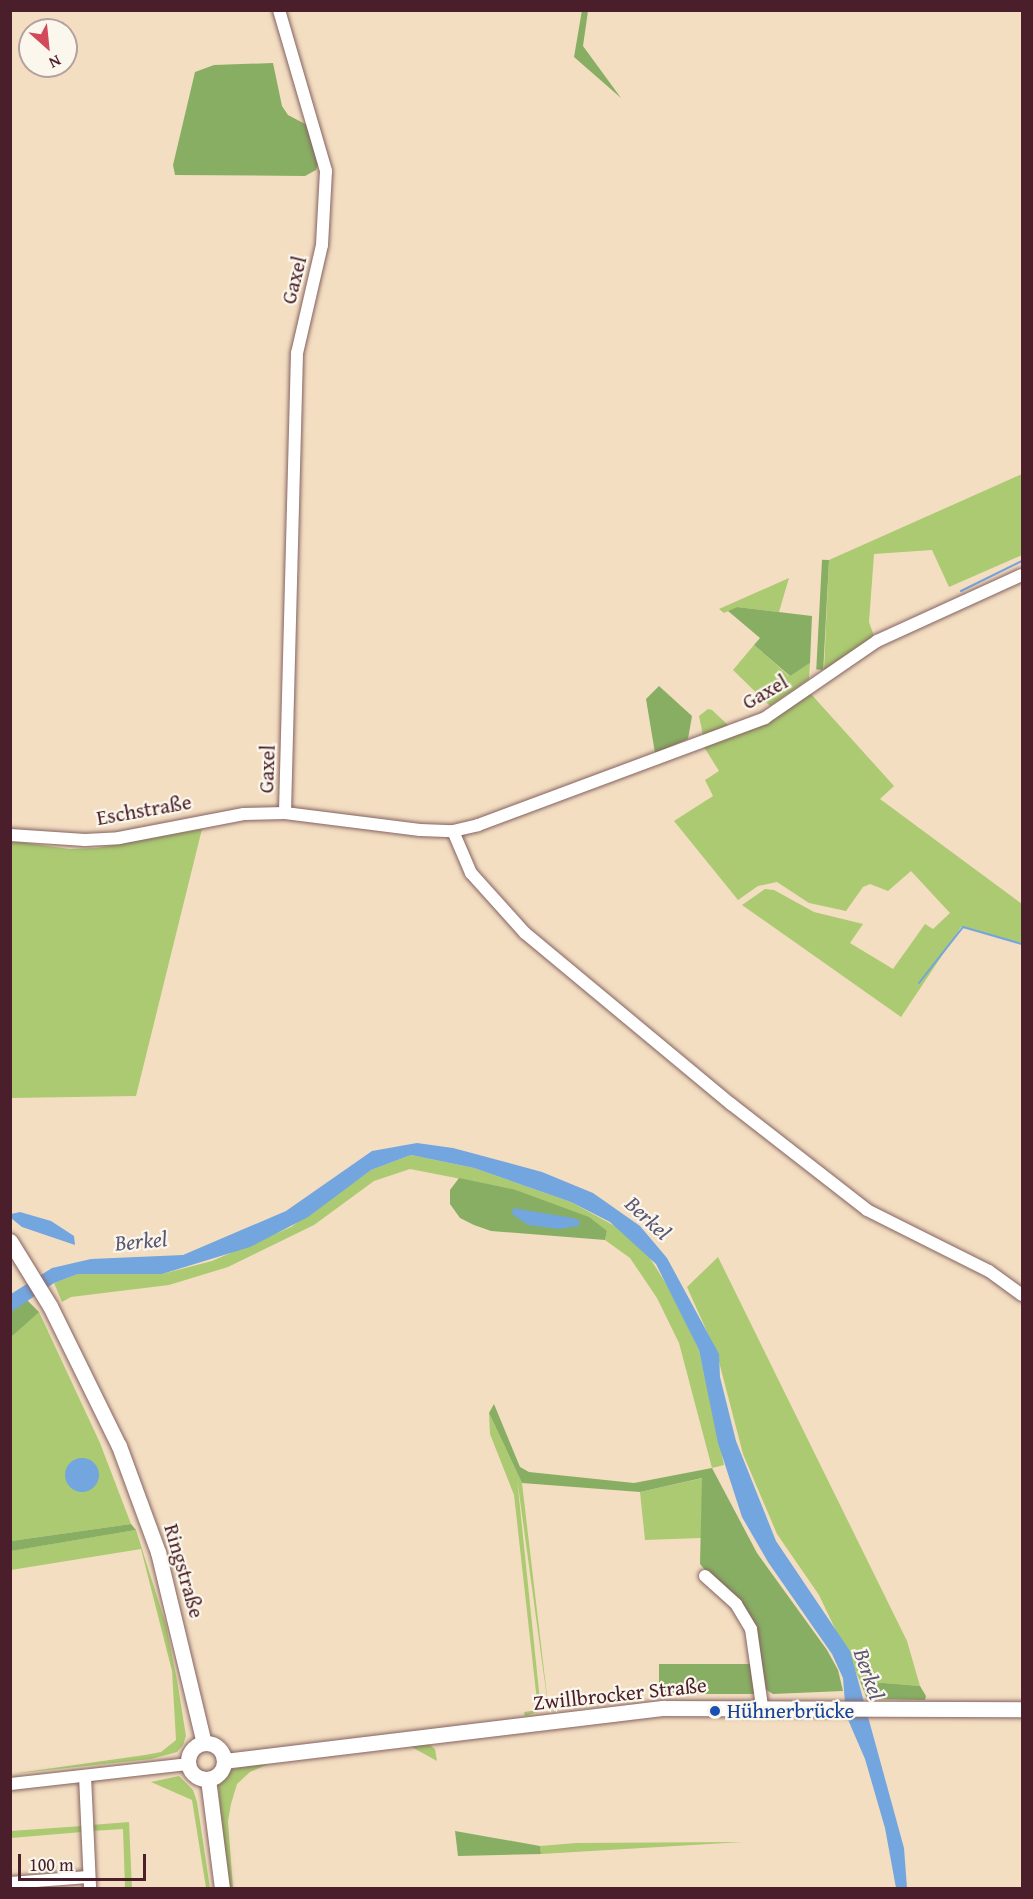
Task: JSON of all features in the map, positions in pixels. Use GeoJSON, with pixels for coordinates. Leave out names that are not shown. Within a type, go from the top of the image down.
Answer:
{"type":"FeatureCollection","features":[{"type":"Feature","properties":{"kind":"main road","name":"Ringstraße"},"geometry":{"type":"LineString","coordinates":[[10,1241],[50,1306],[92,1384],[146,1515],[182,1638],[204,1743]]}},
{"type":"Feature","properties":{"kind":"main road","name":"Zwillbrocker Straße"},"geometry":{"type":"LineString","coordinates":[[224,1761],[663,1708],[762,1706],[1023,1709]]}},
{"type":"Feature","properties":{"kind":"main road"},"geometry":{"type":"LineString","coordinates":[[204,1743],[218,1748],[224,1761],[217,1775],[208,1779],[197,1777],[188,1764],[193,1748],[204,1743]]}},
{"type":"Feature","properties":{"kind":"main road"},"geometry":{"type":"LineString","coordinates":[[208,1779],[222,1888]]}},
{"type":"Feature","properties":{"kind":"street","name":"Gaxel"},"geometry":{"type":"LineString","coordinates":[[279,10],[326,171],[322,245],[296,370],[285,813],[453,831],[505,816],[765,718],[877,641],[1023,575]]}},
{"type":"Feature","properties":{"kind":"street","name":"Eschstraße"},"geometry":{"type":"LineString","coordinates":[[10,835],[119,838],[212,818],[285,813]]}},
{"type":"Feature","properties":{"kind":"street"},"geometry":{"type":"LineString","coordinates":[[453,831],[471,873],[525,933],[722,1097],[867,1210],[989,1270],[1023,1295]]}},
{"type":"Feature","properties":{"kind":"street"},"geometry":{"type":"LineString","coordinates":[[705,1576],[736,1604],[751,1629],[762,1706]]}},
{"type":"Feature","properties":{"kind":"street"},"geometry":{"type":"LineString","coordinates":[[10,1784],[188,1764]]}},
{"type":"Feature","properties":{"kind":"street"},"geometry":{"type":"LineString","coordinates":[[10,1883],[89,1883],[85,1776]]}},
{"type":"Feature","properties":{"kind":"green space"},"geometry":{"type":"Polygon","coordinates":[[[582,10],[588,11],[583,46],[621,98],[574,57],[582,10]]]}},
{"type":"Feature","properties":{"kind":"green space"},"geometry":{"type":"Polygon","coordinates":[[[273,63],[282,106],[288,115],[307,125],[319,163],[316,170],[305,176],[175,175],[173,165],[195,72],[214,65],[273,63]]]}},
{"type":"Feature","properties":{"kind":"green space"},"geometry":{"type":"Polygon","coordinates":[[[1022,474],[1022,555],[949,587],[932,550],[874,554],[869,622],[874,636],[824,670],[829,560],[1022,474]]]}},
{"type":"Feature","properties":{"kind":"green space"},"geometry":{"type":"Polygon","coordinates":[[[822,560],[829,560],[823,670],[816,669],[822,560]]]}},
{"type":"Feature","properties":{"kind":"green space"},"geometry":{"type":"Polygon","coordinates":[[[789,578],[779,612],[737,607],[724,613],[719,609],[789,578]]]}},
{"type":"Feature","properties":{"kind":"green space"},"geometry":{"type":"Polygon","coordinates":[[[737,607],[812,616],[810,663],[790,676],[754,645],[760,638],[728,611],[737,607]]]}},
{"type":"Feature","properties":{"kind":"green space"},"geometry":{"type":"Polygon","coordinates":[[[754,645],[789,676],[810,663],[809,679],[770,706],[733,670],[754,645]]]}},
{"type":"Feature","properties":{"kind":"green space"},"geometry":{"type":"Polygon","coordinates":[[[659,686],[692,716],[688,739],[655,753],[646,699],[659,686]]]}},
{"type":"Feature","properties":{"kind":"green space"},"geometry":{"type":"Polygon","coordinates":[[[811,694],[894,786],[880,799],[1022,904],[1022,943],[961,927],[901,1017],[742,905],[765,889],[774,890],[814,912],[863,924],[850,943],[893,969],[925,924],[933,929],[950,913],[911,871],[888,891],[870,884],[863,887],[846,911],[809,903],[777,882],[758,886],[738,900],[674,821],[713,796],[705,780],[719,771],[704,747],[811,694]]]}},
{"type":"Feature","properties":{"kind":"green space"},"geometry":{"type":"Polygon","coordinates":[[[708,709],[729,726],[703,735],[699,716],[708,709]]]}},
{"type":"Feature","properties":{"kind":"green space"},"geometry":{"type":"Polygon","coordinates":[[[202,829],[136,1096],[11,1098],[11,841],[70,849],[97,848],[202,829]]]}},
{"type":"Feature","properties":{"kind":"green space"},"geometry":{"type":"Polygon","coordinates":[[[411,1155],[474,1168],[571,1202],[622,1230],[646,1252],[672,1293],[699,1350],[724,1465],[712,1468],[679,1343],[657,1298],[630,1258],[605,1240],[607,1231],[513,1189],[410,1169],[374,1181],[314,1225],[228,1267],[169,1285],[71,1297],[62,1302],[54,1283],[78,1274],[162,1274],[212,1261],[291,1227],[371,1170],[411,1155]]]}},
{"type":"Feature","properties":{"kind":"green space"},"geometry":{"type":"Polygon","coordinates":[[[459,1178],[513,1189],[589,1217],[607,1231],[605,1240],[491,1231],[474,1225],[460,1218],[450,1204],[450,1190],[459,1178]]]}},
{"type":"Feature","properties":{"kind":"green space"},"geometry":{"type":"Polygon","coordinates":[[[718,1257],[907,1641],[920,1686],[860,1681],[819,1595],[777,1534],[743,1454],[717,1354],[687,1287],[718,1257]]]}},
{"type":"Feature","properties":{"kind":"green space"},"geometry":{"type":"Polygon","coordinates":[[[26,1299],[39,1312],[11,1337],[11,1312],[26,1299]]]}},
{"type":"Feature","properties":{"kind":"green space"},"geometry":{"type":"Polygon","coordinates":[[[35,1312],[39,1312],[100,1443],[131,1524],[11,1541],[11,1337],[35,1312]]]}},
{"type":"Feature","properties":{"kind":"green space"},"geometry":{"type":"Polygon","coordinates":[[[494,1404],[520,1467],[529,1472],[634,1483],[712,1468],[757,1553],[827,1650],[838,1670],[843,1691],[773,1694],[765,1689],[754,1628],[700,1564],[702,1478],[640,1492],[522,1483],[489,1413],[494,1404]]]}},
{"type":"Feature","properties":{"kind":"green space"},"geometry":{"type":"Polygon","coordinates":[[[489,1413],[522,1483],[549,1713],[517,1478],[541,1711],[525,1716],[524,1712],[538,1710],[514,1495],[490,1434],[489,1413]]]}},
{"type":"Feature","properties":{"kind":"green space"},"geometry":{"type":"Polygon","coordinates":[[[703,1478],[701,1538],[645,1540],[640,1492],[703,1478]]]}},
{"type":"Feature","properties":{"kind":"green space"},"geometry":{"type":"Polygon","coordinates":[[[131,1524],[136,1530],[11,1551],[11,1541],[131,1524]]]}},
{"type":"Feature","properties":{"kind":"green space"},"geometry":{"type":"Polygon","coordinates":[[[136,1530],[166,1625],[186,1736],[183,1745],[177,1752],[151,1759],[11,1774],[161,1752],[176,1740],[172,1671],[141,1549],[11,1570],[10,1551],[136,1530]]]}},
{"type":"Feature","properties":{"kind":"green space"},"geometry":{"type":"Polygon","coordinates":[[[659,1664],[756,1664],[756,1694],[659,1694],[659,1664]]]}},
{"type":"Feature","properties":{"kind":"green space"},"geometry":{"type":"Polygon","coordinates":[[[860,1681],[920,1686],[926,1696],[925,1700],[867,1699],[860,1681]]]}},
{"type":"Feature","properties":{"kind":"green space"},"geometry":{"type":"Polygon","coordinates":[[[425,1741],[435,1749],[437,1761],[408,1745],[273,1762],[250,1772],[237,1784],[231,1804],[228,1821],[233,1888],[227,1888],[218,1784],[226,1771],[282,1757],[425,1741]]]}},
{"type":"Feature","properties":{"kind":"green space"},"geometry":{"type":"Polygon","coordinates":[[[179,1776],[193,1790],[197,1802],[210,1888],[206,1888],[192,1800],[151,1782],[179,1776]]]}},
{"type":"Feature","properties":{"kind":"green space"},"geometry":{"type":"Polygon","coordinates":[[[129,1822],[132,1888],[125,1888],[123,1829],[91,1831],[91,1825],[129,1822]]]}},
{"type":"Feature","properties":{"kind":"green space"},"geometry":{"type":"Polygon","coordinates":[[[82,1826],[82,1832],[11,1838],[11,1831],[82,1826]]]}},
{"type":"Feature","properties":{"kind":"green space"},"geometry":{"type":"Polygon","coordinates":[[[455,1831],[540,1846],[541,1854],[458,1856],[455,1831]]]}},
{"type":"Feature","properties":{"kind":"green space"},"geometry":{"type":"Polygon","coordinates":[[[743,1842],[541,1854],[540,1846],[576,1843],[743,1842]]]}},
{"type":"Feature","properties":{"kind":"water"},"geometry":{"type":"Polygon","coordinates":[[[417,1143],[453,1148],[542,1172],[593,1193],[640,1226],[667,1258],[719,1354],[720,1377],[736,1441],[776,1541],[850,1651],[904,1848],[907,1888],[896,1888],[885,1828],[865,1759],[846,1715],[843,1678],[832,1654],[768,1562],[742,1517],[718,1443],[699,1350],[656,1264],[610,1222],[571,1202],[474,1168],[411,1155],[371,1170],[308,1217],[250,1247],[162,1274],[78,1274],[54,1283],[11,1312],[11,1294],[52,1268],[91,1259],[183,1255],[286,1211],[372,1151],[417,1143]]]}},
{"type":"Feature","properties":{"kind":"water"},"geometry":{"type":"Polygon","coordinates":[[[513,1208],[573,1218],[580,1221],[579,1226],[558,1229],[528,1225],[512,1214],[513,1208]]]}},
{"type":"Feature","properties":{"kind":"water"},"geometry":{"type":"Polygon","coordinates":[[[20,1212],[51,1221],[74,1236],[75,1245],[22,1227],[11,1218],[11,1214],[20,1212]]]}},
{"type":"Feature","properties":{"kind":"water"},"geometry":{"type":"Polygon","coordinates":[[[82,1458],[94,1463],[99,1475],[94,1487],[82,1492],[70,1487],[65,1475],[70,1463],[82,1458]]]}},
{"type":"Feature","properties":{"kind":"waterway"},"geometry":{"type":"LineString","coordinates":[[961,591],[1022,561]]}},
{"type":"Feature","properties":{"kind":"waterway"},"geometry":{"type":"LineString","coordinates":[[919,983],[963,927],[1022,944]]}},
{"type":"Feature","properties":{"kind":"place","name":"Hühnerbrücke"},"geometry":{"type":"Point","coordinates":[715,1711]}},
{"type":"Feature","properties":{"kind":"water label","name":"Berkel"},"geometry":{"type":"Point","coordinates":[648,1218]}},
{"type":"Feature","properties":{"kind":"water label","name":"Berkel"},"geometry":{"type":"Point","coordinates":[141,1241]}},
{"type":"Feature","properties":{"kind":"water label","name":"Berkel"},"geometry":{"type":"Point","coordinates":[869,1674]}}]}
